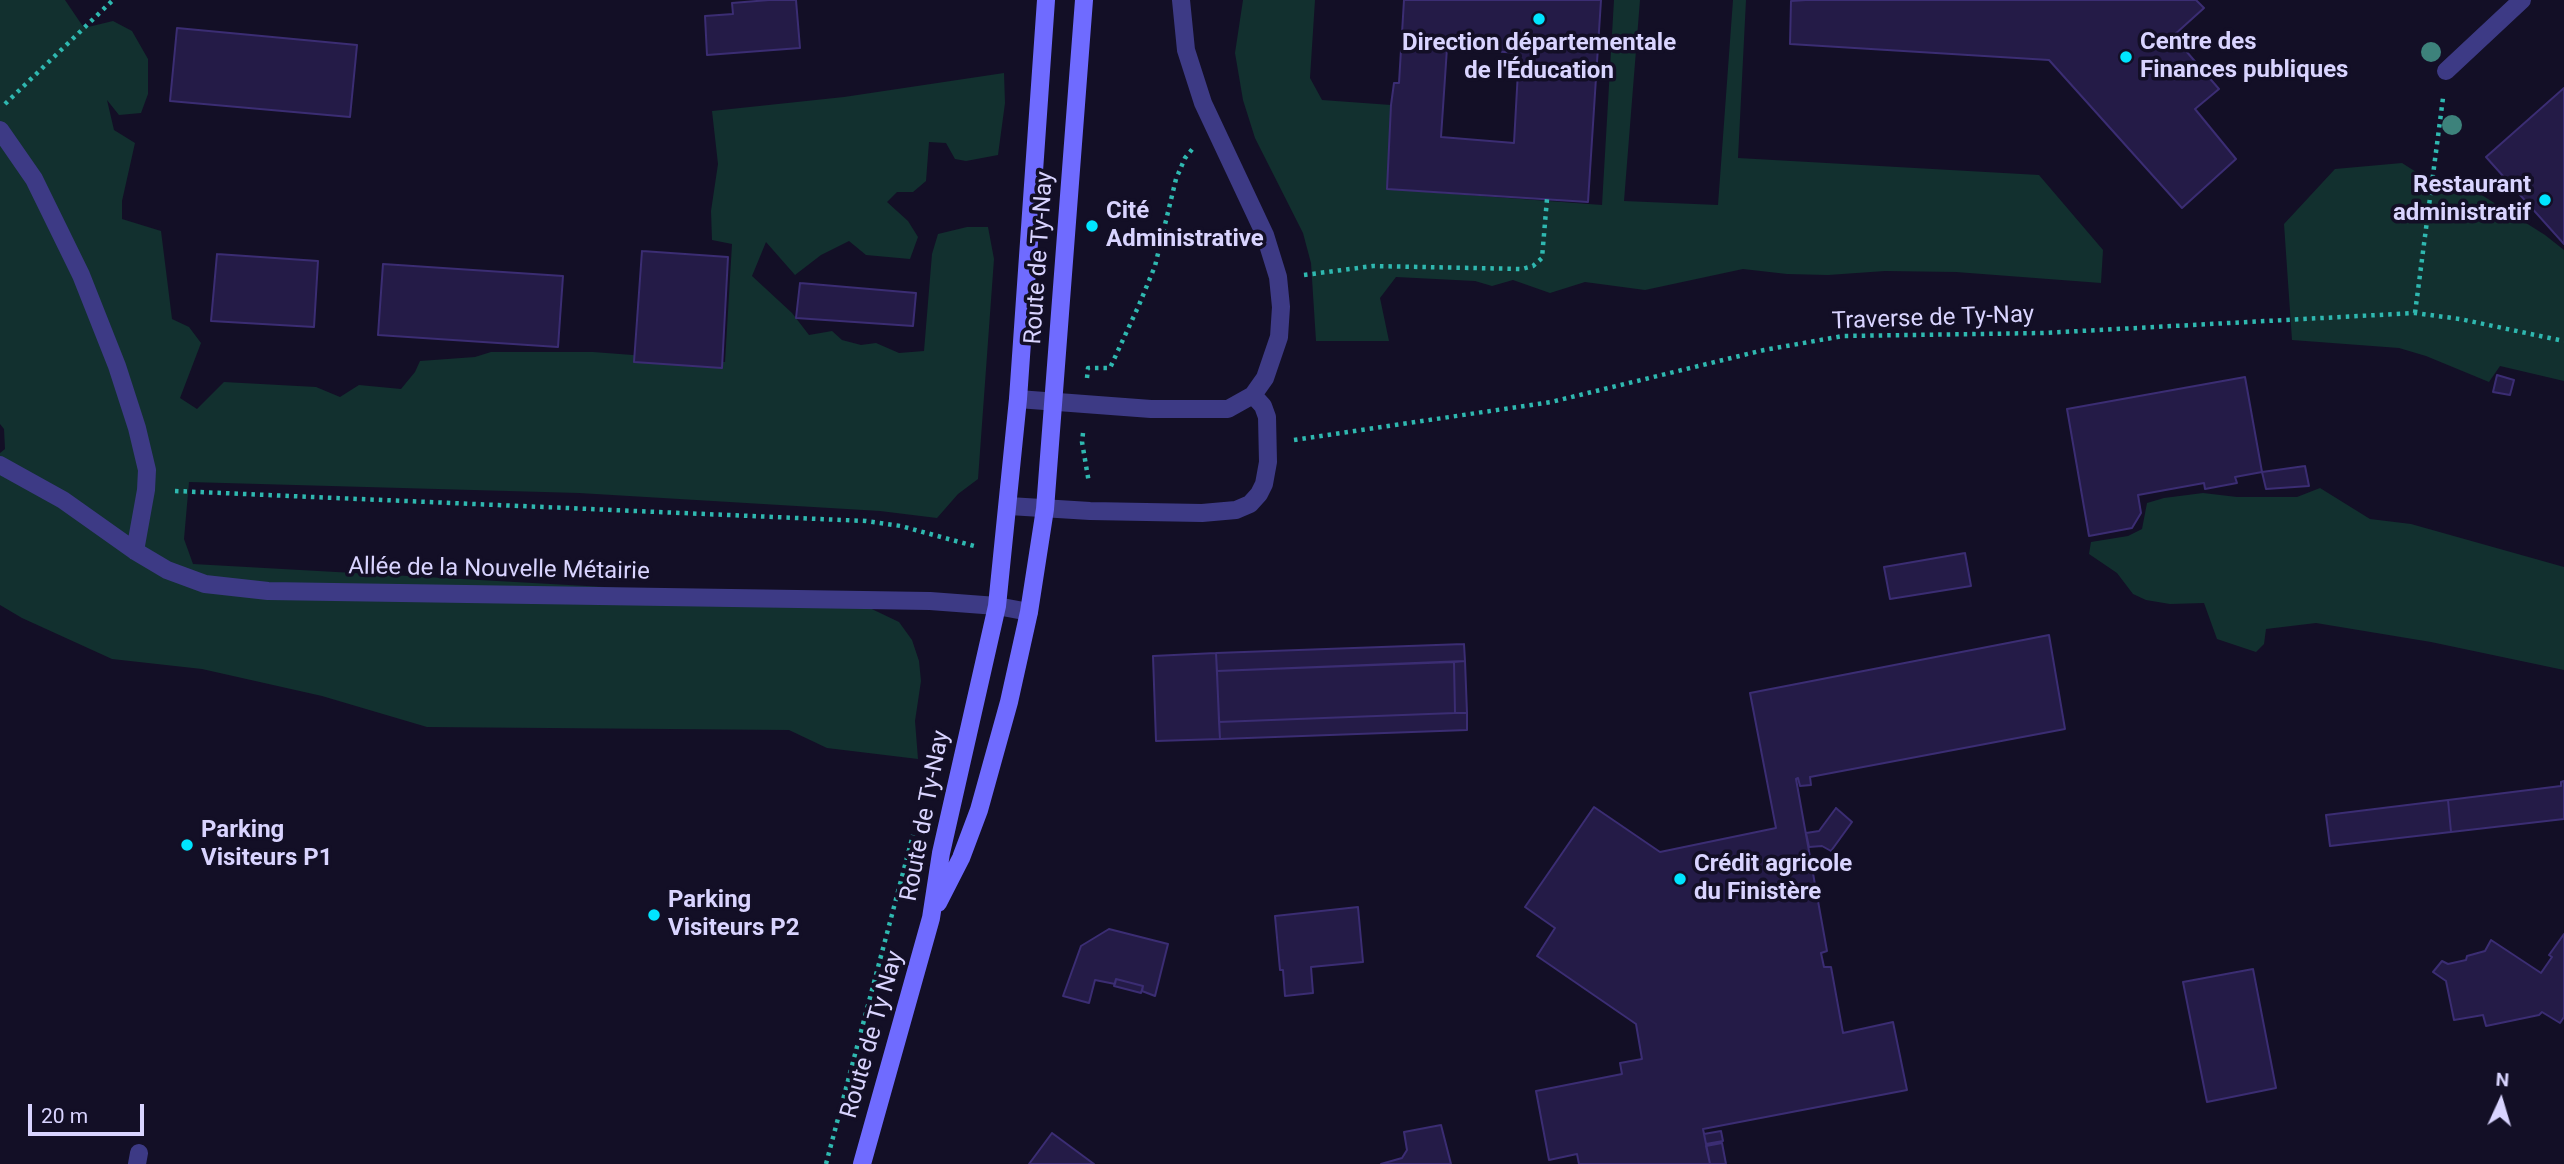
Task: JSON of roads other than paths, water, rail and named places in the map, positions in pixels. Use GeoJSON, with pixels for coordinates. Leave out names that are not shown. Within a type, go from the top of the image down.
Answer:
{"type":"FeatureCollection","features":[{"type":"Feature","properties":{"kind":"main road","name":"Route de Ty-Nay"},"geometry":{"type":"LineString","coordinates":[[931,918],[941,853],[997,606],[1018,399],[1046,0]]}},
{"type":"Feature","properties":{"kind":"main road","name":"Route de Ty-Nay"},"geometry":{"type":"LineString","coordinates":[[931,918],[961,858],[979,810],[1009,702],[1029,612],[1045,509],[1084,0]]}},
{"type":"Feature","properties":{"kind":"main road","name":"Route de Ty Nay"},"geometry":{"type":"LineString","coordinates":[[862,1164],[931,918]]}},
{"type":"Feature","properties":{"kind":"street"},"geometry":{"type":"LineString","coordinates":[[1018,399],[1151,409],[1228,409],[1253,395],[1265,378],[1279,337],[1279,277],[1261,225],[1214,131],[1186,50],[1181,0]]}},
{"type":"Feature","properties":{"kind":"street"},"geometry":{"type":"LineString","coordinates":[[2446,71],[2522,0]]}},
{"type":"Feature","properties":{"kind":"street"},"geometry":{"type":"LineString","coordinates":[[0,130],[46,202],[99,317],[137,428],[147,470],[135,551]]}},
{"type":"Feature","properties":{"kind":"street"},"geometry":{"type":"LineString","coordinates":[[1009,506],[1202,513],[1236,510],[1250,505],[1264,484],[1268,462],[1267,417],[1263,406],[1253,395]]}},
{"type":"Feature","properties":{"kind":"street","name":"Allée de la Nouvelle Métairie"},"geometry":{"type":"LineString","coordinates":[[0,464],[62,500],[167,570],[205,584],[268,591],[930,601],[997,606],[1029,612]]}},
{"type":"Feature","properties":{"kind":"place","name":"Direction départementale de l'Éducation"},"geometry":{"type":"Point","coordinates":[1539,19]}},
{"type":"Feature","properties":{"kind":"place","name":"Centre des Finances publiques"},"geometry":{"type":"Point","coordinates":[2126,57]}},
{"type":"Feature","properties":{"kind":"place","name":"Restaurant administratif"},"geometry":{"type":"Point","coordinates":[2545,200]}},
{"type":"Feature","properties":{"kind":"place","name":"Cité Administrative"},"geometry":{"type":"Point","coordinates":[1092,226]}},
{"type":"Feature","properties":{"kind":"place","name":"Parking Visiteurs P1"},"geometry":{"type":"Point","coordinates":[187,845]}},
{"type":"Feature","properties":{"kind":"place","name":"Crédit agricole du Finistère"},"geometry":{"type":"Point","coordinates":[1680,879]}},
{"type":"Feature","properties":{"kind":"place","name":"Parking Visiteurs P2"},"geometry":{"type":"Point","coordinates":[654,915]}}]}
